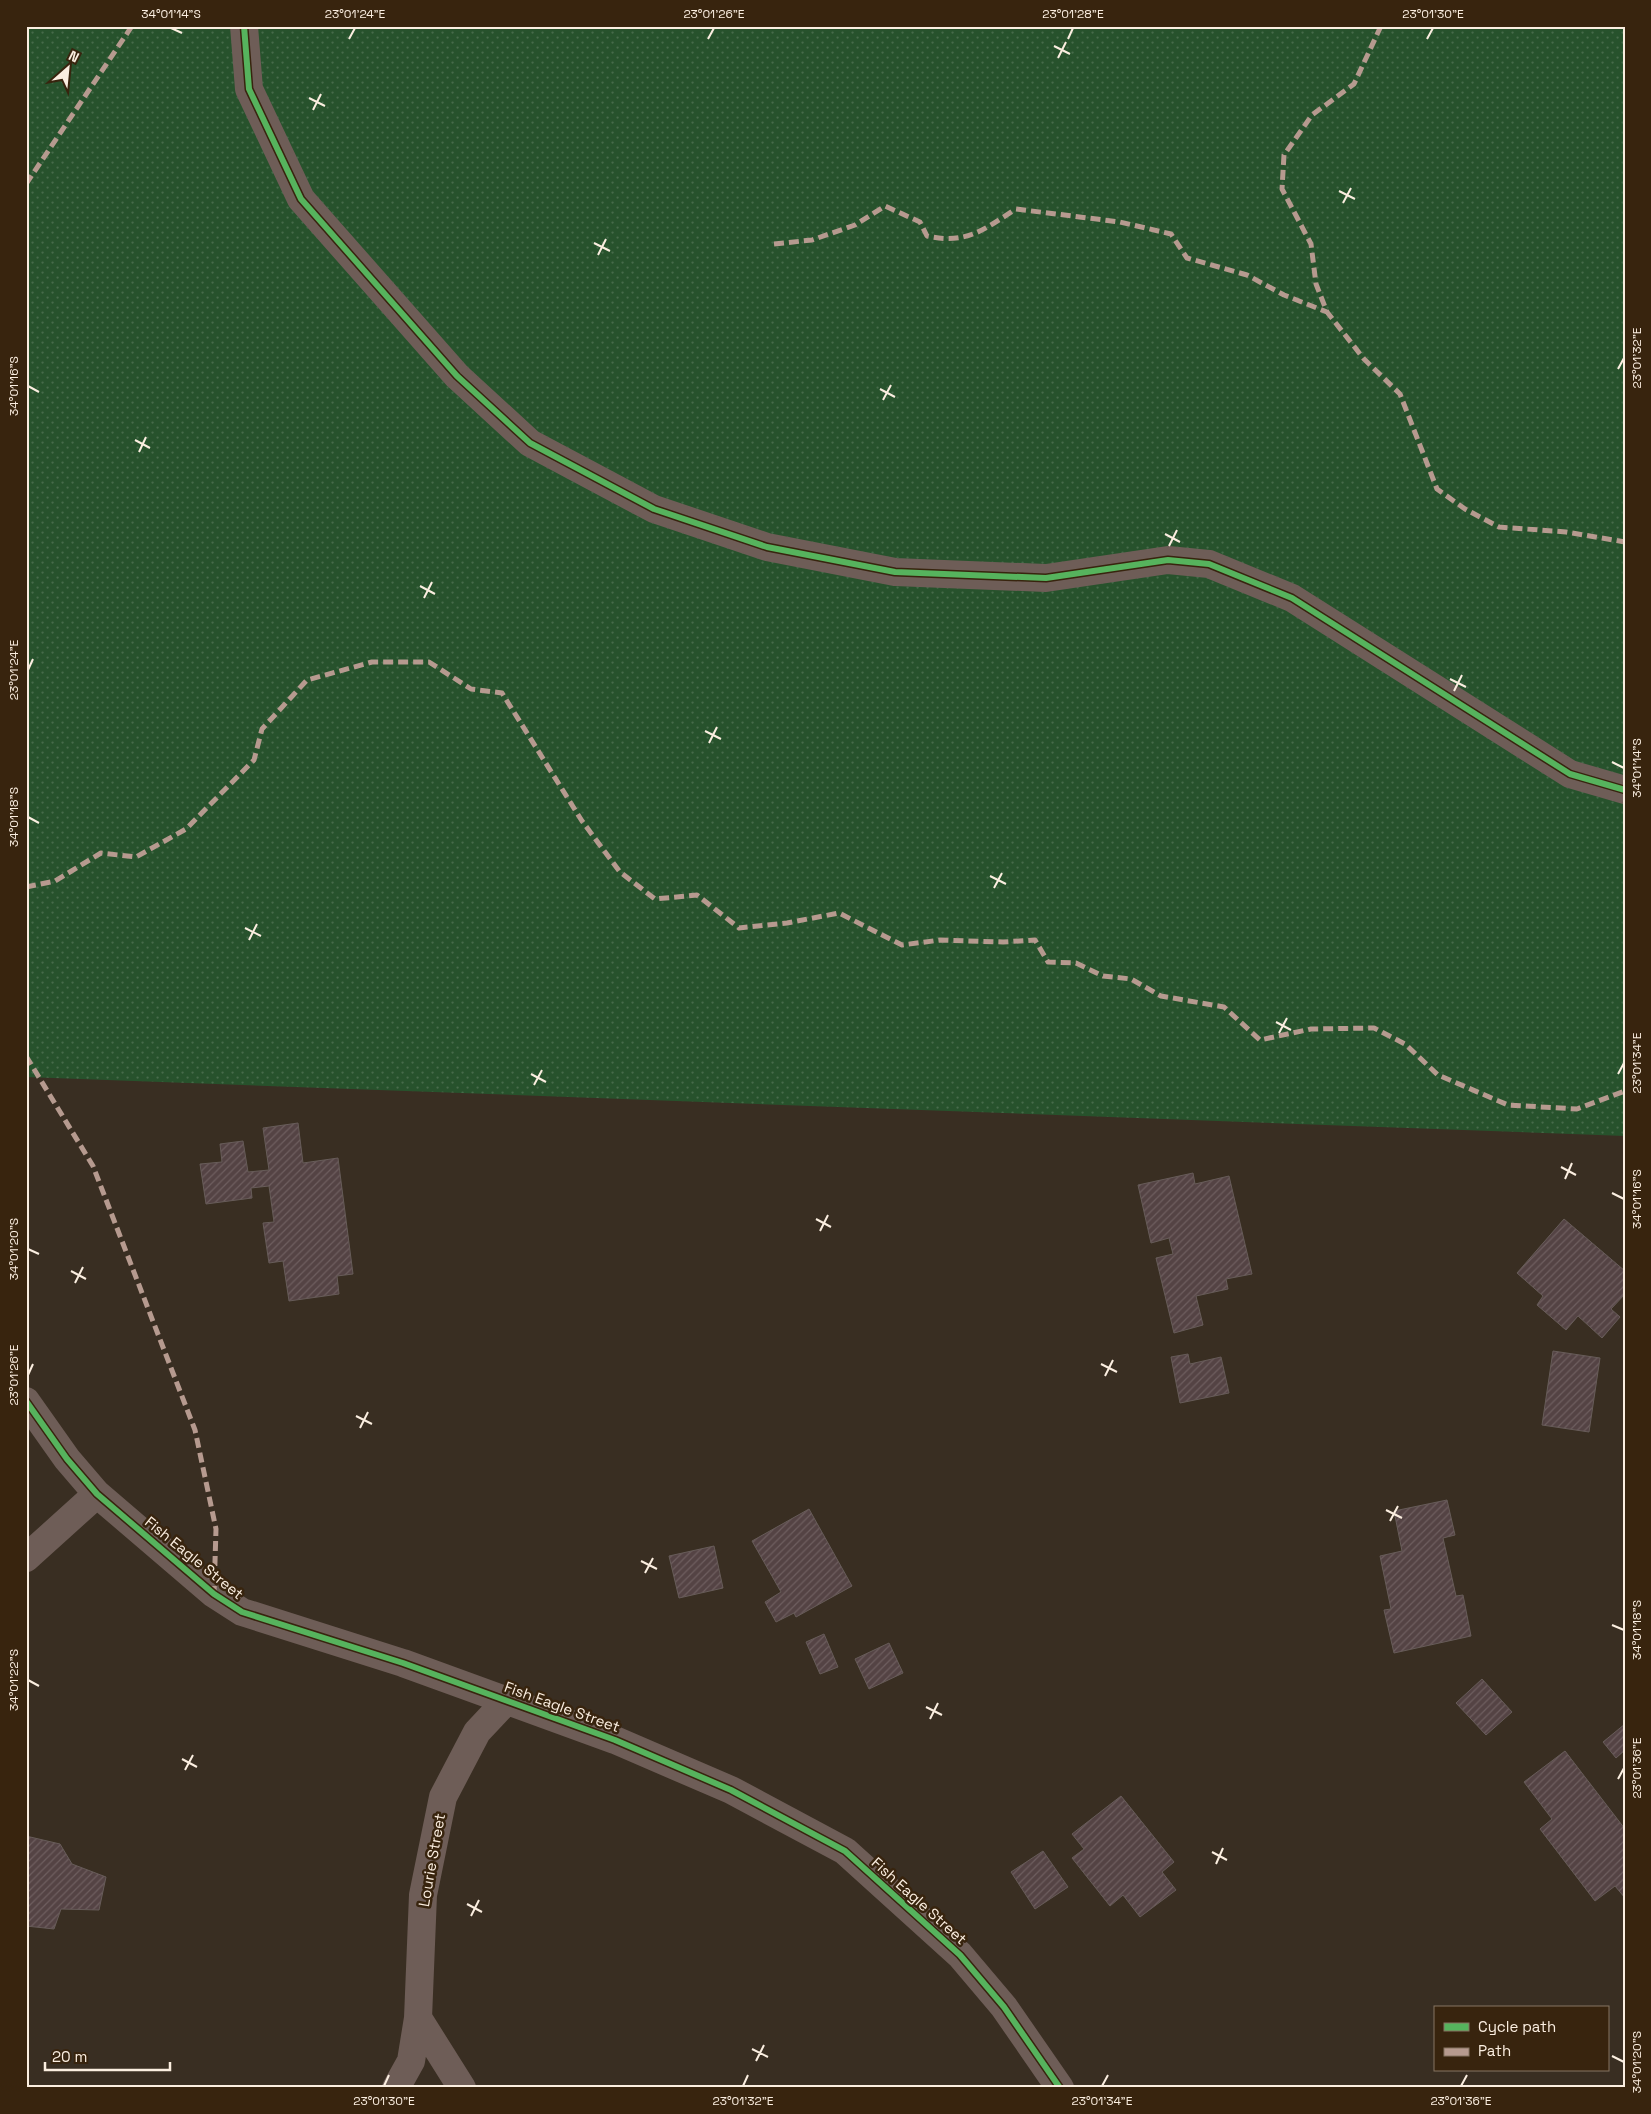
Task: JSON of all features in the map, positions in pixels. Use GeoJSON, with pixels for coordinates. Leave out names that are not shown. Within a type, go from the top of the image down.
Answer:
{"type":"FeatureCollection","features":[{"type":"Feature","properties":{"kind":"street"},"geometry":{"type":"LineString","coordinates":[[244,26],[249,89],[301,199],[457,376],[530,443],[654,508],[767,547],[895,572],[1046,578],[1168,560],[1209,564],[1292,598],[1570,774],[1625,790]]}},
{"type":"Feature","properties":{"kind":"street","name":"Fish Eagle Street"},"geometry":{"type":"LineString","coordinates":[[26,1401],[67,1459],[97,1494],[214,1594],[242,1612],[403,1663],[615,1740],[722,1786],[845,1851],[960,1955],[1004,2007],[1060,2088]]}},
{"type":"Feature","properties":{"kind":"street"},"geometry":{"type":"LineString","coordinates":[[26,1558],[97,1494]]}},
{"type":"Feature","properties":{"kind":"street","name":"Lourie Street"},"geometry":{"type":"LineString","coordinates":[[396,2088],[411,2061],[418,2018],[423,1895],[443,1797],[477,1732],[507,1700]]}},
{"type":"Feature","properties":{"kind":"street"},"geometry":{"type":"LineString","coordinates":[[418,2018],[462,2088]]}},
{"type":"Feature","properties":{"kind":"street"},"geometry":{"type":"LineString","coordinates":[[380,2088],[411,2061]]}},
{"type":"Feature","properties":{"kind":"green space"},"geometry":{"type":"Polygon","coordinates":[[[26,26],[1625,26],[1625,1136],[26,1077],[26,26]]]}},
{"type":"Feature","properties":{"kind":"building"},"geometry":{"type":"Polygon","coordinates":[[[298,1123],[303,1163],[338,1158],[353,1274],[337,1276],[339,1294],[289,1301],[283,1261],[269,1263],[263,1223],[274,1222],[269,1186],[251,1188],[252,1198],[206,1204],[200,1164],[222,1162],[220,1144],[243,1141],[248,1172],[269,1170],[263,1128],[298,1123]]]}},
{"type":"Feature","properties":{"kind":"building"},"geometry":{"type":"Polygon","coordinates":[[[1193,1173],[1195,1184],[1229,1176],[1252,1274],[1226,1279],[1228,1289],[1196,1296],[1203,1325],[1174,1333],[1156,1258],[1173,1254],[1169,1238],[1151,1243],[1138,1185],[1193,1173]]]}},
{"type":"Feature","properties":{"kind":"building"},"geometry":{"type":"Polygon","coordinates":[[[1564,1219],[1625,1271],[1625,1294],[1611,1309],[1620,1317],[1602,1338],[1578,1316],[1566,1330],[1537,1305],[1543,1296],[1517,1273],[1564,1219]]]}},
{"type":"Feature","properties":{"kind":"building"},"geometry":{"type":"Polygon","coordinates":[[[1553,1351],[1600,1358],[1589,1432],[1542,1425],[1553,1351]]]}},
{"type":"Feature","properties":{"kind":"building"},"geometry":{"type":"Polygon","coordinates":[[[1188,1354],[1190,1364],[1221,1357],[1229,1393],[1180,1403],[1171,1357],[1188,1354]]]}},
{"type":"Feature","properties":{"kind":"building"},"geometry":{"type":"Polygon","coordinates":[[[1447,1500],[1455,1535],[1443,1538],[1456,1596],[1463,1595],[1471,1636],[1394,1653],[1384,1610],[1391,1609],[1380,1556],[1402,1551],[1394,1511],[1447,1500]]]}},
{"type":"Feature","properties":{"kind":"building"},"geometry":{"type":"Polygon","coordinates":[[[809,1509],[852,1586],[796,1617],[794,1613],[776,1622],[765,1602],[781,1592],[752,1541],[809,1509]]]}},
{"type":"Feature","properties":{"kind":"building"},"geometry":{"type":"Polygon","coordinates":[[[714,1546],[723,1588],[679,1598],[669,1556],[714,1546]]]}},
{"type":"Feature","properties":{"kind":"building"},"geometry":{"type":"Polygon","coordinates":[[[824,1634],[838,1667],[820,1674],[806,1642],[824,1634]]]}},
{"type":"Feature","properties":{"kind":"building"},"geometry":{"type":"Polygon","coordinates":[[[889,1643],[903,1673],[869,1689],[855,1659],[889,1643]]]}},
{"type":"Feature","properties":{"kind":"building"},"geometry":{"type":"Polygon","coordinates":[[[1482,1679],[1512,1712],[1486,1735],[1456,1703],[1482,1679]]]}},
{"type":"Feature","properties":{"kind":"building"},"geometry":{"type":"Polygon","coordinates":[[[1625,1724],[1625,1750],[1616,1758],[1603,1742],[1625,1724]]]}},
{"type":"Feature","properties":{"kind":"building"},"geometry":{"type":"Polygon","coordinates":[[[1565,1751],[1625,1829],[1625,1898],[1615,1886],[1595,1901],[1540,1829],[1552,1819],[1524,1782],[1565,1751]]]}},
{"type":"Feature","properties":{"kind":"building"},"geometry":{"type":"Polygon","coordinates":[[[1121,1796],[1174,1862],[1162,1872],[1176,1890],[1140,1917],[1123,1895],[1110,1906],[1072,1858],[1084,1849],[1072,1834],[1121,1796]]]}},
{"type":"Feature","properties":{"kind":"building"},"geometry":{"type":"Polygon","coordinates":[[[26,1836],[60,1844],[72,1864],[106,1877],[99,1910],[61,1909],[54,1929],[26,1926],[26,1836]]]}},
{"type":"Feature","properties":{"kind":"building"},"geometry":{"type":"Polygon","coordinates":[[[1043,1851],[1068,1887],[1035,1909],[1011,1872],[1043,1851]]]}},
{"type":"Feature","properties":{"kind":"marked path"},"geometry":{"type":"LineString","coordinates":[[26,184],[132,26]]}},
{"type":"Feature","properties":{"kind":"marked path"},"geometry":{"type":"LineString","coordinates":[[1381,26],[1354,84],[1312,115],[1284,155],[1282,189],[1311,244],[1316,284],[1327,312],[1364,359],[1400,394],[1437,489],[1465,509],[1499,527],[1566,532],[1625,542]]}},
{"type":"Feature","properties":{"kind":"marked path"},"geometry":{"type":"LineString","coordinates":[[774,244],[812,240],[855,225],[885,206],[920,222],[927,236],[941,238],[964,237],[984,229],[1016,209],[1120,222],[1171,234],[1187,258],[1247,275],[1284,295],[1327,312]]}},
{"type":"Feature","properties":{"kind":"marked path"},"geometry":{"type":"LineString","coordinates":[[26,887],[55,881],[101,853],[136,857],[186,829],[254,760],[262,729],[307,680],[372,662],[429,662],[471,689],[502,693],[582,821],[620,872],[655,899],[697,895],[739,928],[787,923],[839,913],[902,945],[940,940],[1003,942],[1035,940],[1048,962],[1076,963],[1103,976],[1131,979],[1161,996],[1224,1007],[1260,1040],[1311,1029],[1374,1028],[1405,1044],[1438,1075],[1508,1105],[1577,1109],[1625,1091]]}},
{"type":"Feature","properties":{"kind":"marked path"},"geometry":{"type":"LineString","coordinates":[[26,1056],[93,1166],[195,1430],[216,1529],[214,1594]]}},
{"type":"Feature","properties":{"kind":"cycle path"},"geometry":{"type":"LineString","coordinates":[[244,26],[249,89],[301,199],[457,376],[530,443],[654,509],[767,547],[895,572],[1046,578],[1168,560],[1209,564],[1292,598],[1570,774],[1625,790]]}},
{"type":"Feature","properties":{"kind":"cycle path"},"geometry":{"type":"LineString","coordinates":[[26,1401],[67,1459],[97,1494],[214,1594],[242,1612],[403,1663],[615,1740],[731,1790],[845,1851],[960,1955],[1004,2007],[1060,2088]]}}]}
